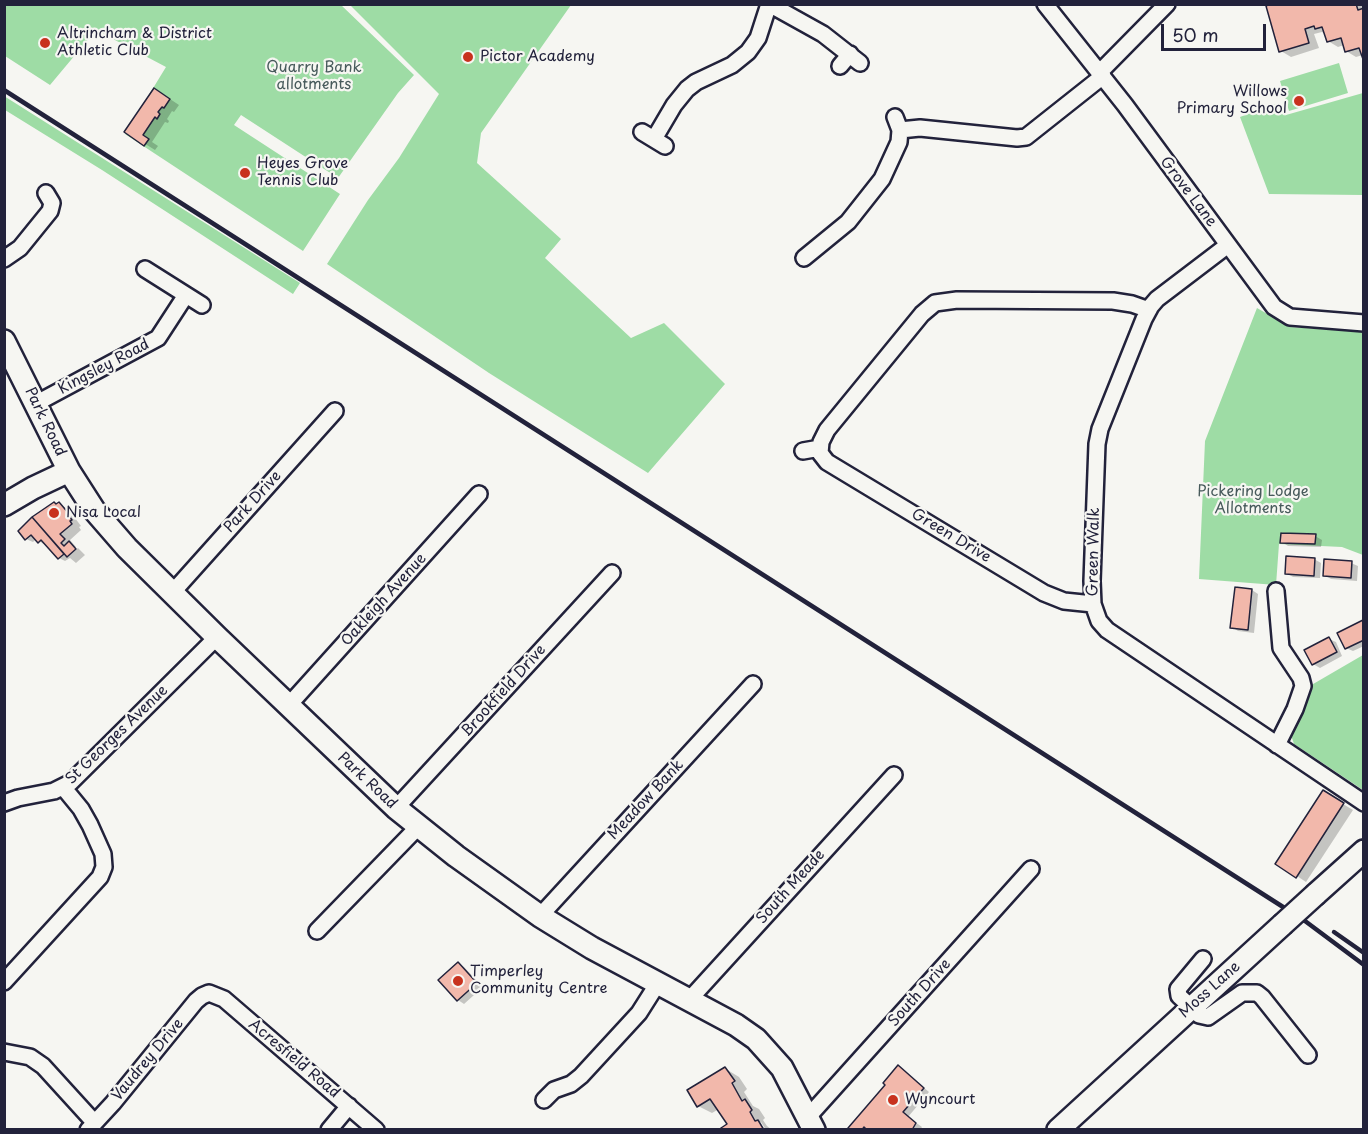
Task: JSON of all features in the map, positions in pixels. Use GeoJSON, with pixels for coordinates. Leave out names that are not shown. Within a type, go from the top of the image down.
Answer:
{"type":"FeatureCollection","features":[{"type":"Feature","properties":{"kind":"main road","name":"Park Road"},"geometry":{"type":"LineString","coordinates":[[4,341],[69,471],[105,525],[288,706],[396,808],[484,877],[540,916],[610,959],[736,1025],[766,1049],[789,1080],[812,1126]]}},
{"type":"Feature","properties":{"kind":"main road"},"geometry":{"type":"LineString","coordinates":[[5,504],[69,471]]}},
{"type":"Feature","properties":{"kind":"main road","name":"Moss Lane"},"geometry":{"type":"LineString","coordinates":[[1058,1130],[1364,851]]}},
{"type":"Feature","properties":{"kind":"street"},"geometry":{"type":"LineString","coordinates":[[654,139],[674,105],[687,89],[696,82],[732,65],[748,52],[758,38],[770,4],[823,34],[850,61]]}},
{"type":"Feature","properties":{"kind":"street","name":"Grove Lane"},"geometry":{"type":"LineString","coordinates":[[1045,4],[1101,74],[1268,301],[1278,311],[1290,317],[1364,322]]}},
{"type":"Feature","properties":{"kind":"street"},"geometry":{"type":"LineString","coordinates":[[804,258],[841,230],[871,194],[895,153],[899,142],[897,123],[909,128],[1017,138],[1026,136],[1101,74],[1167,4]]}},
{"type":"Feature","properties":{"kind":"street"},"geometry":{"type":"LineString","coordinates":[[4,259],[20,248],[50,211],[52,202],[46,193]]}},
{"type":"Feature","properties":{"kind":"street","name":"Green Walk"},"geometry":{"type":"LineString","coordinates":[[1228,245],[1157,299],[1149,310],[1099,434],[1092,581],[1093,604],[1100,621],[1107,630],[1364,803]]}},
{"type":"Feature","properties":{"kind":"street"},"geometry":{"type":"LineString","coordinates":[[146,269],[202,305]]}},
{"type":"Feature","properties":{"kind":"street","name":"Kingsley Road"},"geometry":{"type":"LineString","coordinates":[[35,404],[158,338],[186,295]]}},
{"type":"Feature","properties":{"kind":"street"},"geometry":{"type":"LineString","coordinates":[[803,451],[820,448],[827,430],[922,314],[933,297],[957,300],[1113,301],[1149,310]]}},
{"type":"Feature","properties":{"kind":"street","name":"Park Drive"},"geometry":{"type":"LineString","coordinates":[[172,593],[335,411]]}},
{"type":"Feature","properties":{"kind":"street","name":"Green Drive"},"geometry":{"type":"LineString","coordinates":[[820,448],[820,453],[827,462],[1044,593],[1064,601],[1093,604]]}},
{"type":"Feature","properties":{"kind":"street","name":"Oakleigh Avenue"},"geometry":{"type":"LineString","coordinates":[[288,706],[479,494]]}},
{"type":"Feature","properties":{"kind":"street","name":"Brookfield Drive"},"geometry":{"type":"LineString","coordinates":[[396,808],[612,573]]}},
{"type":"Feature","properties":{"kind":"street"},"geometry":{"type":"LineString","coordinates":[[1276,591],[1281,648],[1301,678],[1303,686],[1295,710],[1277,745]]}},
{"type":"Feature","properties":{"kind":"street","name":"St Georges Avenue"},"geometry":{"type":"LineString","coordinates":[[4,981],[100,877],[104,867],[105,858],[90,825],[81,809],[63,787],[80,773],[217,637]]}},
{"type":"Feature","properties":{"kind":"street","name":"Meadow Bank"},"geometry":{"type":"LineString","coordinates":[[540,916],[753,684]]}},
{"type":"Feature","properties":{"kind":"street","name":"South Meade"},"geometry":{"type":"LineString","coordinates":[[689,1000],[894,775]]}},
{"type":"Feature","properties":{"kind":"street"},"geometry":{"type":"LineString","coordinates":[[4,803],[18,798],[45,794],[63,787]]}},
{"type":"Feature","properties":{"kind":"street"},"geometry":{"type":"LineString","coordinates":[[317,930],[418,826]]}},
{"type":"Feature","properties":{"kind":"street","name":"South Drive"},"geometry":{"type":"LineString","coordinates":[[812,1126],[1031,869]]}},
{"type":"Feature","properties":{"kind":"street"},"geometry":{"type":"LineString","coordinates":[[1203,959],[1178,989],[1179,996],[1199,1015],[1208,1017],[1242,993],[1257,993],[1308,1055]]}},
{"type":"Feature","properties":{"kind":"street"},"geometry":{"type":"LineString","coordinates":[[543,1094],[571,1084],[581,1076],[634,1019],[647,1003],[658,983]]}},
{"type":"Feature","properties":{"kind":"street","name":"Acresfield Road"},"geometry":{"type":"LineString","coordinates":[[210,993],[224,999],[376,1130]]}},
{"type":"Feature","properties":{"kind":"street","name":"Vaudrey Drive"},"geometry":{"type":"LineString","coordinates":[[91,1126],[196,1001],[210,993]]}},
{"type":"Feature","properties":{"kind":"street"},"geometry":{"type":"LineString","coordinates":[[4,1052],[30,1058],[43,1066],[91,1126]]}},
{"type":"Feature","properties":{"kind":"street"},"geometry":{"type":"LineString","coordinates":[[329,1130],[349,1106]]}},
{"type":"Feature","properties":{"kind":"green space","name":"Quarry Bank allotments"},"geometry":{"type":"Polygon","coordinates":[[[4,5],[341,5],[414,75],[398,93],[338,178],[241,115],[234,125],[340,194],[303,251],[125,134],[166,67],[96,30],[50,85],[5,56],[4,5]]]}},
{"type":"Feature","properties":{"kind":"green space"},"geometry":{"type":"Polygon","coordinates":[[[350,5],[571,5],[481,133],[477,163],[561,239],[545,258],[631,338],[664,323],[725,384],[648,473],[489,373],[327,264],[368,200],[399,158],[439,94],[350,5]]]}},
{"type":"Feature","properties":{"kind":"green space"},"geometry":{"type":"Polygon","coordinates":[[[1339,63],[1348,93],[1289,111],[1280,81],[1339,63]]]}},
{"type":"Feature","properties":{"kind":"green space"},"geometry":{"type":"Polygon","coordinates":[[[1363,93],[1363,195],[1269,194],[1240,117],[1274,104],[1286,115],[1363,93]]]}},
{"type":"Feature","properties":{"kind":"green space"},"geometry":{"type":"Polygon","coordinates":[[[4,96],[300,283],[293,294],[5,110],[4,96]]]}},
{"type":"Feature","properties":{"kind":"green space","name":"Pickering Lodge Allotments"},"geometry":{"type":"Polygon","coordinates":[[[1257,308],[1290,327],[1363,332],[1363,555],[1342,547],[1279,544],[1276,585],[1199,579],[1205,441],[1257,308]]]}},
{"type":"Feature","properties":{"kind":"green space"},"geometry":{"type":"Polygon","coordinates":[[[1363,655],[1363,790],[1294,744],[1291,735],[1304,704],[1308,687],[1363,655]]]}},
{"type":"Feature","properties":{"kind":"building"},"geometry":{"type":"Polygon","coordinates":[[[1270,4],[1356,4],[1358,10],[1364,8],[1364,62],[1359,48],[1345,52],[1341,38],[1327,42],[1322,27],[1315,29],[1314,26],[1305,29],[1309,43],[1279,52],[1266,6],[1270,4]]]}},
{"type":"Feature","properties":{"kind":"building"},"geometry":{"type":"Polygon","coordinates":[[[154,88],[170,99],[158,112],[160,114],[157,119],[155,117],[143,135],[149,139],[144,146],[124,132],[154,88]]]}},
{"type":"Feature","properties":{"kind":"building"},"geometry":{"type":"Polygon","coordinates":[[[54,502],[56,504],[59,502],[72,520],[70,521],[72,524],[60,534],[65,539],[61,543],[64,546],[69,541],[76,549],[67,557],[32,517],[54,502]]]}},
{"type":"Feature","properties":{"kind":"building"},"geometry":{"type":"Polygon","coordinates":[[[32,517],[64,554],[58,559],[41,540],[38,543],[31,535],[25,540],[18,531],[32,517]]]}},
{"type":"Feature","properties":{"kind":"building"},"geometry":{"type":"Polygon","coordinates":[[[1281,533],[1316,534],[1315,544],[1280,543],[1281,533]]]}},
{"type":"Feature","properties":{"kind":"building"},"geometry":{"type":"Polygon","coordinates":[[[1286,556],[1315,558],[1314,576],[1285,574],[1286,556]]]}},
{"type":"Feature","properties":{"kind":"building"},"geometry":{"type":"Polygon","coordinates":[[[1324,559],[1352,561],[1351,578],[1323,576],[1324,559]]]}},
{"type":"Feature","properties":{"kind":"building"},"geometry":{"type":"Polygon","coordinates":[[[1235,587],[1252,589],[1248,630],[1230,628],[1235,587]]]}},
{"type":"Feature","properties":{"kind":"building"},"geometry":{"type":"Polygon","coordinates":[[[1363,620],[1364,640],[1345,649],[1337,633],[1363,620]]]}},
{"type":"Feature","properties":{"kind":"building"},"geometry":{"type":"Polygon","coordinates":[[[1329,637],[1337,652],[1312,665],[1304,650],[1329,637]]]}},
{"type":"Feature","properties":{"kind":"building"},"geometry":{"type":"Polygon","coordinates":[[[1323,790],[1344,803],[1296,878],[1275,864],[1323,790]]]}},
{"type":"Feature","properties":{"kind":"building","name":"Timperley Community Centre"},"geometry":{"type":"Polygon","coordinates":[[[458,962],[477,983],[457,1001],[438,980],[458,962]]]}},
{"type":"Feature","properties":{"kind":"building","name":"Wyncourt"},"geometry":{"type":"Polygon","coordinates":[[[898,1065],[924,1088],[903,1112],[916,1123],[912,1130],[867,1130],[864,1127],[862,1130],[850,1130],[848,1128],[885,1085],[883,1083],[898,1065]]]}},
{"type":"Feature","properties":{"kind":"building"},"geometry":{"type":"Polygon","coordinates":[[[725,1067],[735,1081],[732,1083],[742,1101],[745,1099],[752,1110],[750,1112],[755,1121],[758,1120],[764,1130],[718,1130],[727,1124],[710,1099],[697,1107],[687,1090],[725,1067]]]}},
{"type":"Feature","properties":{"kind":"railway"},"geometry":{"type":"LineString","coordinates":[[4,90],[1305,921],[1364,965]]}},
{"type":"Feature","properties":{"kind":"railway"},"geometry":{"type":"LineString","coordinates":[[1334,932],[1364,953]]}},
{"type":"Feature","properties":{"kind":"place","name":"Altrincham & District Athletic Club"},"geometry":{"type":"Point","coordinates":[45,43]}},
{"type":"Feature","properties":{"kind":"place","name":"Pictor Academy"},"geometry":{"type":"Point","coordinates":[468,57]}},
{"type":"Feature","properties":{"kind":"place","name":"Willows Primary School"},"geometry":{"type":"Point","coordinates":[1299,101]}},
{"type":"Feature","properties":{"kind":"place","name":"Heyes Grove Tennis Club"},"geometry":{"type":"Point","coordinates":[245,173]}},
{"type":"Feature","properties":{"kind":"place","name":"Nisa Local"},"geometry":{"type":"Point","coordinates":[54,513]}},
{"type":"Feature","properties":{"kind":"place","name":"Timperley Community Centre"},"geometry":{"type":"Point","coordinates":[458,981]}},
{"type":"Feature","properties":{"kind":"place","name":"Wyncourt"},"geometry":{"type":"Point","coordinates":[893,1100]}}]}
